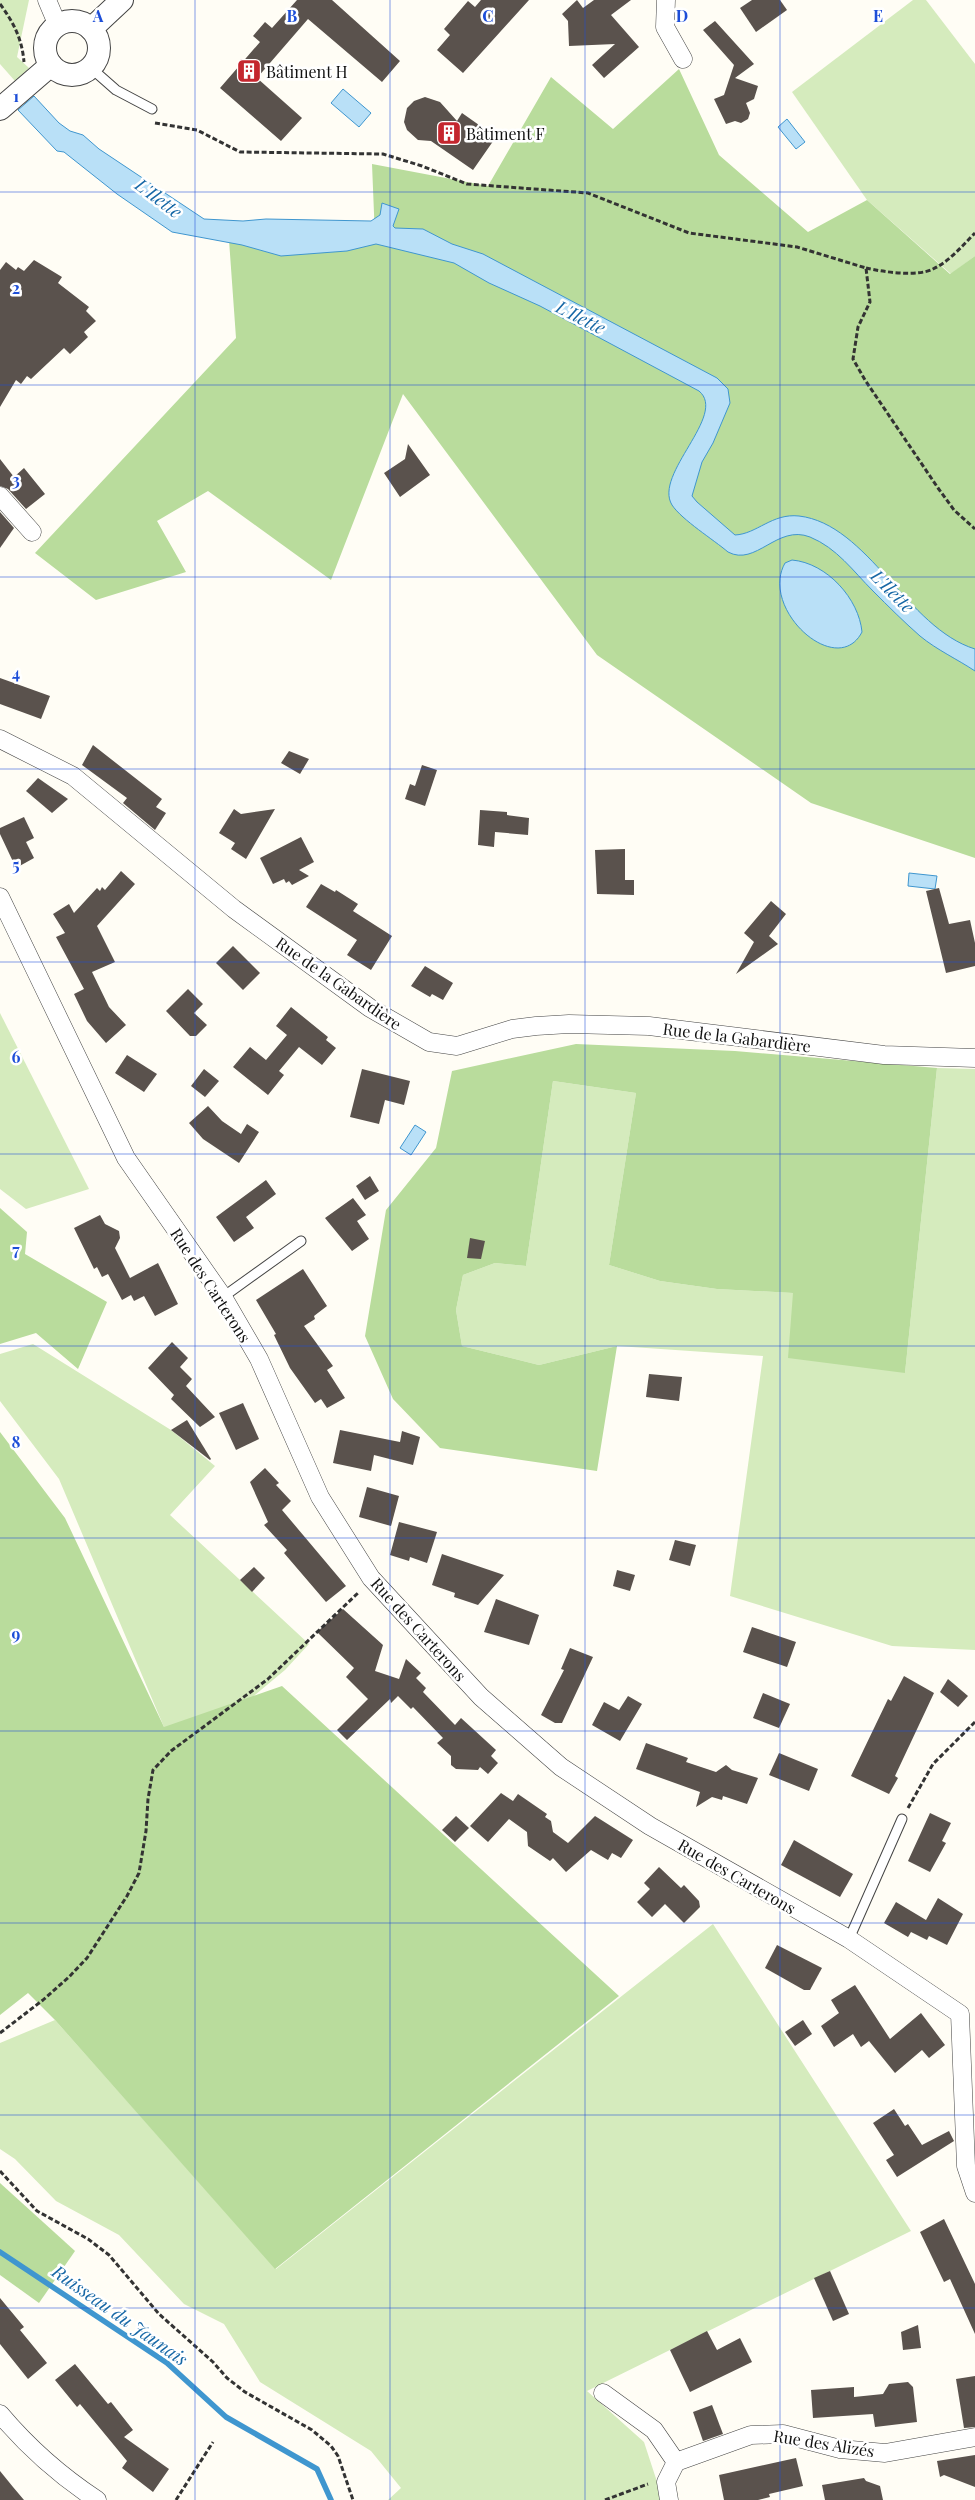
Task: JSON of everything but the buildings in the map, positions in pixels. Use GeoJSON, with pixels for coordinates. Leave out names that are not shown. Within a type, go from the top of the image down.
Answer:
{"type":"FeatureCollection","features":[{"type":"Feature","properties":{"kind":"street"},"geometry":{"type":"LineString","coordinates":[[47,0],[58,26]]}},
{"type":"Feature","properties":{"kind":"street"},"geometry":{"type":"LineString","coordinates":[[91,29],[122,0]]}},
{"type":"Feature","properties":{"kind":"street"},"geometry":{"type":"LineString","coordinates":[[666,0],[665,27],[683,59]]}},
{"type":"Feature","properties":{"kind":"street"},"geometry":{"type":"LineString","coordinates":[[75,22],[91,29],[99,44],[99,53],[91,68],[84,73],[66,75],[51,65],[45,48],[47,39],[58,26],[75,22]]}},
{"type":"Feature","properties":{"kind":"street"},"geometry":{"type":"LineString","coordinates":[[0,109],[51,65]]}},
{"type":"Feature","properties":{"kind":"street"},"geometry":{"type":"LineString","coordinates":[[0,496],[32,532]]}},
{"type":"Feature","properties":{"kind":"street","name":"Rue de la Gabardière"},"geometry":{"type":"LineString","coordinates":[[0,739],[73,776],[234,909],[370,1008],[429,1042],[443,1046],[457,1046],[512,1030],[569,1024],[649,1026],[884,1055],[975,1058]]}},
{"type":"Feature","properties":{"kind":"street","name":"Rue des Carterons"},"geometry":{"type":"LineString","coordinates":[[0,897],[126,1158],[223,1297],[259,1359],[320,1497],[371,1578],[481,1697],[561,1767],[650,1826],[849,1939],[967,2013],[966,2166],[975,2193]]}},
{"type":"Feature","properties":{"kind":"street"},"geometry":{"type":"LineString","coordinates":[[602,2393],[654,2430],[676,2462],[666,2482],[669,2500]]}},
{"type":"Feature","properties":{"kind":"street"},"geometry":{"type":"LineString","coordinates":[[0,2414],[12,2428],[78,2487],[97,2500]]}},
{"type":"Feature","properties":{"kind":"street","name":"Rue des Alizés"},"geometry":{"type":"LineString","coordinates":[[676,2462],[751,2435],[783,2434],[840,2449],[885,2453],[975,2438]]}},
{"type":"Feature","properties":{"kind":"lane"},"geometry":{"type":"LineString","coordinates":[[91,68],[116,90],[152,109]]}},
{"type":"Feature","properties":{"kind":"lane"},"geometry":{"type":"LineString","coordinates":[[223,1297],[300,1241]]}},
{"type":"Feature","properties":{"kind":"lane"},"geometry":{"type":"LineString","coordinates":[[849,1939],[902,1819]]}},
{"type":"Feature","properties":{"kind":"path"},"geometry":{"type":"LineString","coordinates":[[0,4],[17,30],[23,47],[25,71],[30,84]]}},
{"type":"Feature","properties":{"kind":"path"},"geometry":{"type":"LineString","coordinates":[[151,122],[166,123],[197,130],[240,152],[383,154],[422,166],[467,184],[588,192],[689,233],[797,247],[866,268],[908,273],[931,271],[949,259],[975,233]]}},
{"type":"Feature","properties":{"kind":"path"},"geometry":{"type":"LineString","coordinates":[[866,268],[870,302],[858,327],[853,359],[864,380],[938,488],[954,510],[975,529]]}},
{"type":"Feature","properties":{"kind":"path"},"geometry":{"type":"LineString","coordinates":[[0,2033],[69,1977],[86,1958],[127,1896],[138,1873],[146,1831],[148,1799],[153,1770],[171,1751],[268,1679],[371,1578]]}},
{"type":"Feature","properties":{"kind":"path"},"geometry":{"type":"LineString","coordinates":[[902,1819],[933,1764],[975,1722]]}},
{"type":"Feature","properties":{"kind":"path"},"geometry":{"type":"LineString","coordinates":[[0,2171],[37,2211],[88,2238],[109,2255],[159,2314],[213,2362],[227,2378],[245,2392],[300,2423],[322,2438],[338,2456],[353,2500]]}},
{"type":"Feature","properties":{"kind":"path"},"geometry":{"type":"LineString","coordinates":[[176,2500],[213,2442]]}},
{"type":"Feature","properties":{"kind":"path"},"geometry":{"type":"LineString","coordinates":[[605,2500],[639,2485],[666,2482]]}},
{"type":"Feature","properties":{"kind":"green space"},"geometry":{"type":"Polygon","coordinates":[[[0,0],[29,0],[17,57],[29,68],[15,81],[0,64],[0,0]]]}},
{"type":"Feature","properties":{"kind":"green space"},"geometry":{"type":"Polygon","coordinates":[[[913,0],[926,0],[975,64],[975,256],[951,274],[867,200],[792,92],[913,0]]]}},
{"type":"Feature","properties":{"kind":"green space"},"geometry":{"type":"Polygon","coordinates":[[[679,69],[719,155],[808,232],[867,200],[950,274],[975,256],[975,858],[811,803],[597,655],[403,394],[331,580],[208,491],[157,521],[186,572],[96,600],[35,553],[236,338],[229,240],[375,238],[372,164],[488,186],[551,77],[613,129],[679,69]]]}},
{"type":"Feature","properties":{"kind":"green space"},"geometry":{"type":"Polygon","coordinates":[[[0,1013],[89,1189],[26,1209],[0,1189],[0,1013]]]}},
{"type":"Feature","properties":{"kind":"green space"},"geometry":{"type":"Polygon","coordinates":[[[576,1044],[735,1051],[937,1068],[905,1373],[788,1358],[793,1293],[717,1289],[660,1281],[609,1265],[636,1093],[553,1081],[526,1266],[495,1263],[463,1275],[456,1310],[462,1346],[539,1365],[617,1346],[597,1471],[440,1448],[393,1399],[365,1336],[386,1210],[436,1148],[452,1071],[576,1044]]]}},
{"type":"Feature","properties":{"kind":"green space"},"geometry":{"type":"Polygon","coordinates":[[[937,1068],[975,1069],[975,1650],[892,1646],[730,1596],[763,1356],[617,1346],[539,1365],[462,1346],[456,1310],[463,1275],[495,1263],[526,1266],[553,1081],[636,1093],[609,1265],[660,1281],[717,1289],[794,1293],[905,1373],[937,1068]]]}},
{"type":"Feature","properties":{"kind":"green space"},"geometry":{"type":"Polygon","coordinates":[[[0,1208],[27,1232],[25,1254],[107,1302],[78,1369],[36,1333],[0,1344],[0,1208]]]}},
{"type":"Feature","properties":{"kind":"green space"},"geometry":{"type":"Polygon","coordinates":[[[33,1344],[171,1430],[215,1466],[170,1515],[309,1644],[285,1670],[183,1755],[164,1727],[59,1479],[0,1401],[0,1354],[33,1344]]]}},
{"type":"Feature","properties":{"kind":"green space"},"geometry":{"type":"Polygon","coordinates":[[[0,1432],[65,1518],[164,1727],[282,1686],[619,1996],[275,2269],[55,2020],[28,1993],[0,2015],[0,1432]]]}},
{"type":"Feature","properties":{"kind":"green space"},"geometry":{"type":"Polygon","coordinates":[[[713,1924],[911,2231],[587,2391],[644,2442],[663,2500],[388,2500],[401,2488],[371,2451],[260,2382],[224,2324],[184,2304],[119,2235],[56,2201],[15,2159],[0,2149],[0,2043],[55,2020],[276,2269],[713,1924]]]}},
{"type":"Feature","properties":{"kind":"green space"},"geometry":{"type":"Polygon","coordinates":[[[0,2183],[75,2251],[39,2303],[0,2275],[0,2183]]]}},
{"type":"Feature","properties":{"kind":"water"},"geometry":{"type":"Polygon","coordinates":[[[343,89],[371,113],[359,127],[331,103],[343,89]]]}},
{"type":"Feature","properties":{"kind":"water","name":"L'Ilette"},"geometry":{"type":"Polygon","coordinates":[[[34,96],[59,123],[70,131],[83,135],[99,149],[204,219],[243,221],[266,219],[371,221],[380,215],[382,203],[399,209],[393,226],[395,228],[423,229],[452,244],[483,254],[717,378],[728,389],[730,403],[713,443],[702,462],[692,496],[697,502],[735,535],[743,534],[773,520],[789,516],[799,516],[824,523],[846,537],[867,556],[929,620],[951,638],[975,649],[975,671],[920,636],[837,554],[820,542],[810,537],[787,536],[748,554],[738,555],[728,552],[677,511],[672,505],[669,492],[672,477],[704,415],[705,402],[699,391],[540,306],[489,283],[454,263],[376,244],[347,251],[281,256],[242,245],[172,232],[117,194],[64,152],[57,151],[18,110],[34,96]]]}},
{"type":"Feature","properties":{"kind":"water"},"geometry":{"type":"Polygon","coordinates":[[[787,119],[805,142],[796,149],[778,127],[787,119]]]}},
{"type":"Feature","properties":{"kind":"water"},"geometry":{"type":"Polygon","coordinates":[[[792,560],[805,563],[829,575],[848,596],[855,607],[862,632],[850,645],[836,648],[820,643],[804,633],[791,618],[783,600],[780,581],[785,563],[792,560]]]}},
{"type":"Feature","properties":{"kind":"water"},"geometry":{"type":"Polygon","coordinates":[[[909,873],[937,876],[935,889],[908,886],[909,873]]]}},
{"type":"Feature","properties":{"kind":"water"},"geometry":{"type":"Polygon","coordinates":[[[415,1125],[426,1132],[411,1155],[400,1148],[415,1125]]]}},
{"type":"Feature","properties":{"kind":"waterway","name":"Ruisseau du Jaunais"},"geometry":{"type":"LineString","coordinates":[[0,2252],[167,2363],[226,2417],[317,2469],[331,2500]]}},
{"type":"Feature","properties":{"kind":"place","name":"Bâtiment H"},"geometry":{"type":"Point","coordinates":[249,71]}},
{"type":"Feature","properties":{"kind":"place","name":"Bâtiment F"},"geometry":{"type":"Point","coordinates":[449,133]}}]}
